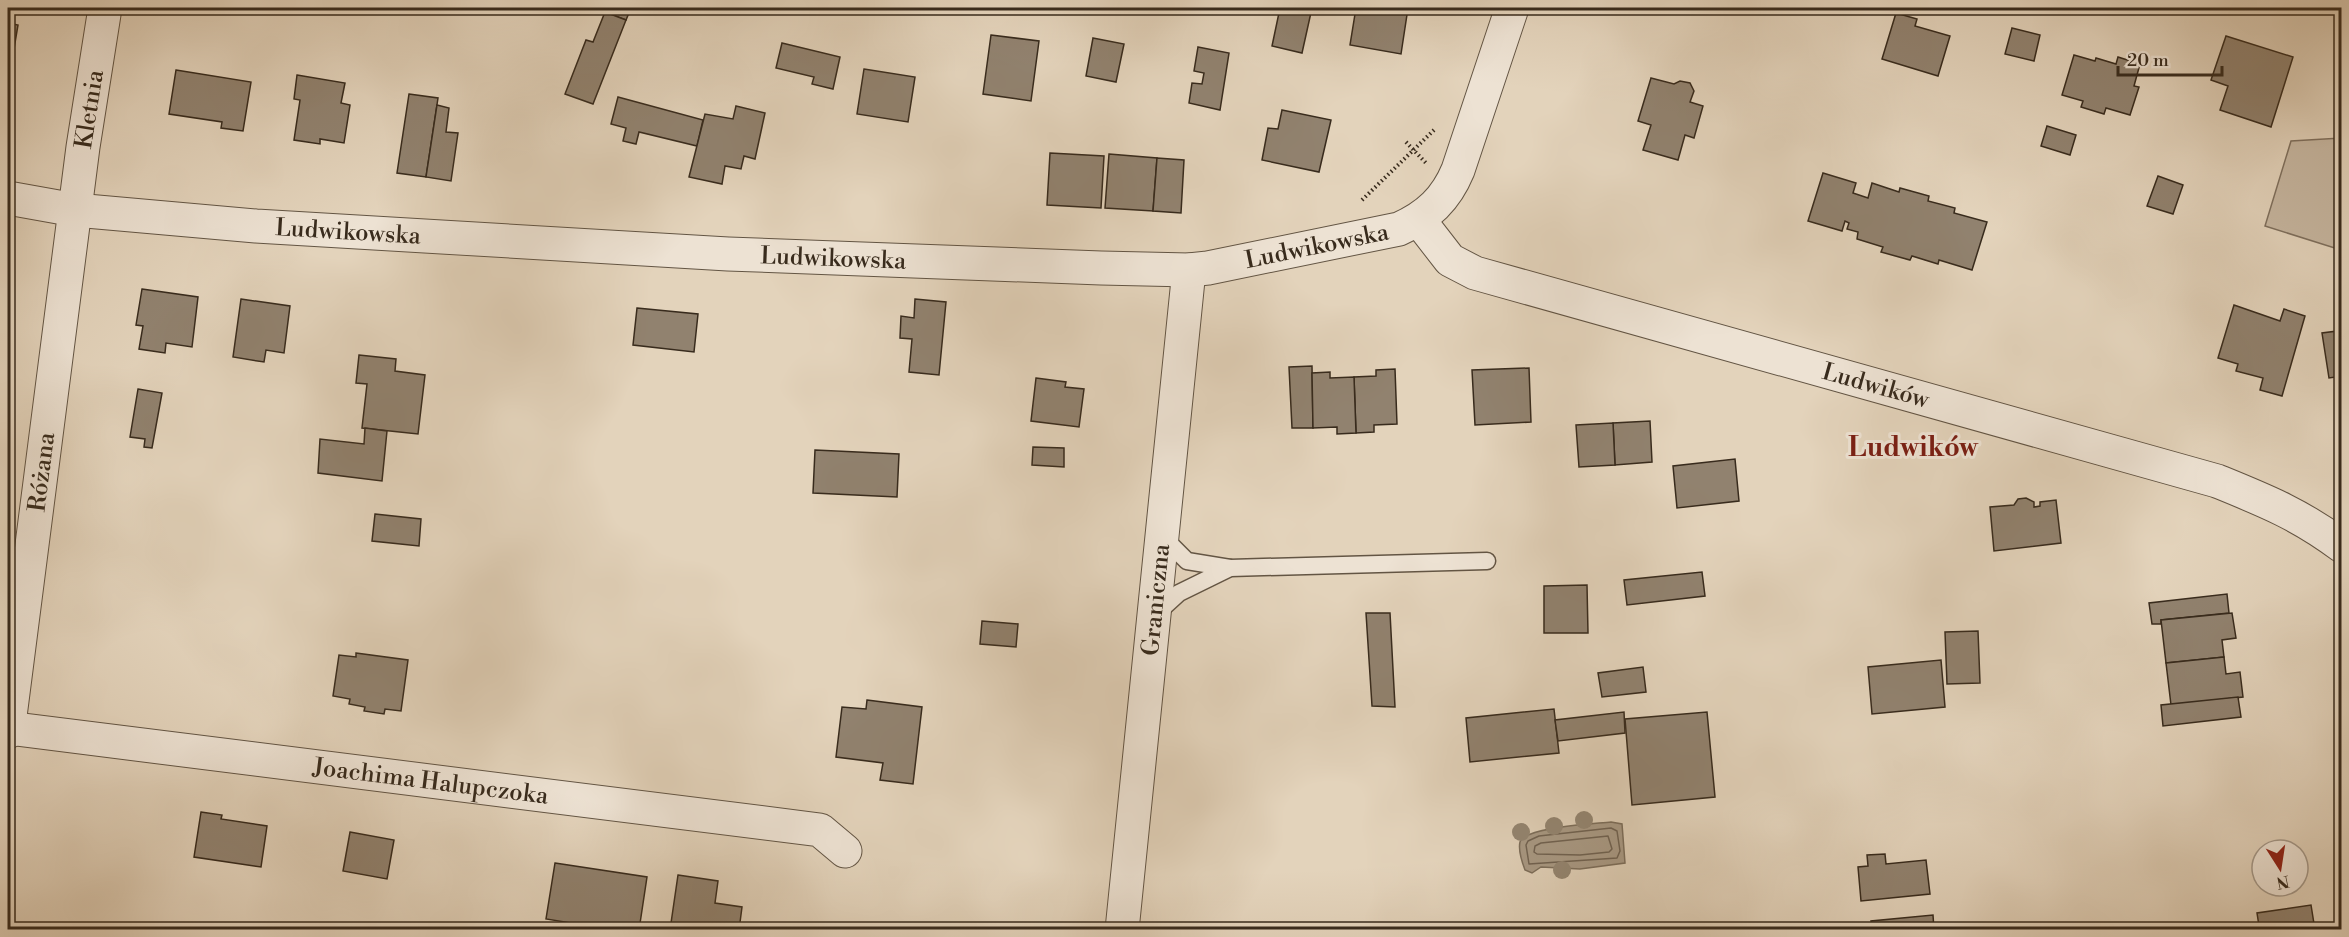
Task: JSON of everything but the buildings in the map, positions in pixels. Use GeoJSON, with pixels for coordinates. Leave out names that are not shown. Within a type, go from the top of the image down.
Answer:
{"type":"FeatureCollection","features":[{"type":"Feature","properties":{"kind":"street","name":"Kletnia"},"geometry":{"type":"LineString","coordinates":[[75,210],[105,8]]}},
{"type":"Feature","properties":{"kind":"street","name":"Ludwikowska"},"geometry":{"type":"LineString","coordinates":[[8,198],[75,210],[256,226],[728,254],[1189,270],[1372,236],[1399,229],[1419,220],[1448,193],[1454,181],[1512,8]]}},
{"type":"Feature","properties":{"kind":"street","name":"Różana"},"geometry":{"type":"LineString","coordinates":[[8,730],[15,623],[75,210]]}},
{"type":"Feature","properties":{"kind":"street","name":"Ludwików"},"geometry":{"type":"LineString","coordinates":[[1419,220],[1450,260],[1475,273],[2217,481],[2271,502],[2308,521],[2342,546]]}},
{"type":"Feature","properties":{"kind":"street","name":"Graniczna"},"geometry":{"type":"LineString","coordinates":[[1122,930],[1189,270]]}},
{"type":"Feature","properties":{"kind":"street","name":"Joachima Halupczoka"},"geometry":{"type":"LineString","coordinates":[[8,730],[820,830],[845,851]]}},
{"type":"Feature","properties":{"kind":"lane"},"geometry":{"type":"LineString","coordinates":[[1162,536],[1187,561],[1230,568],[1486,561]]}},
{"type":"Feature","properties":{"kind":"lane"},"geometry":{"type":"LineString","coordinates":[[1154,616],[1179,593],[1230,568]]}},
{"type":"Feature","properties":{"kind":"path"},"geometry":{"type":"LineString","coordinates":[[1356,206],[1436,129]]}},
{"type":"Feature","properties":{"kind":"shaded area"},"geometry":{"type":"Polygon","coordinates":[[[2341,138],[2341,250],[2265,226],[2291,141],[2341,138]]]}},
{"type":"Feature","properties":{"kind":"water"},"geometry":{"type":"Polygon","coordinates":[[[1611,822],[1622,824],[1625,863],[1580,869],[1541,867],[1532,873],[1525,870],[1520,849],[1520,842],[1524,837],[1546,830],[1611,822]]]}},
{"type":"Feature","properties":{"kind":"district","name":"Ludwików"},"geometry":{"type":"Point","coordinates":[1913,447]}}]}
